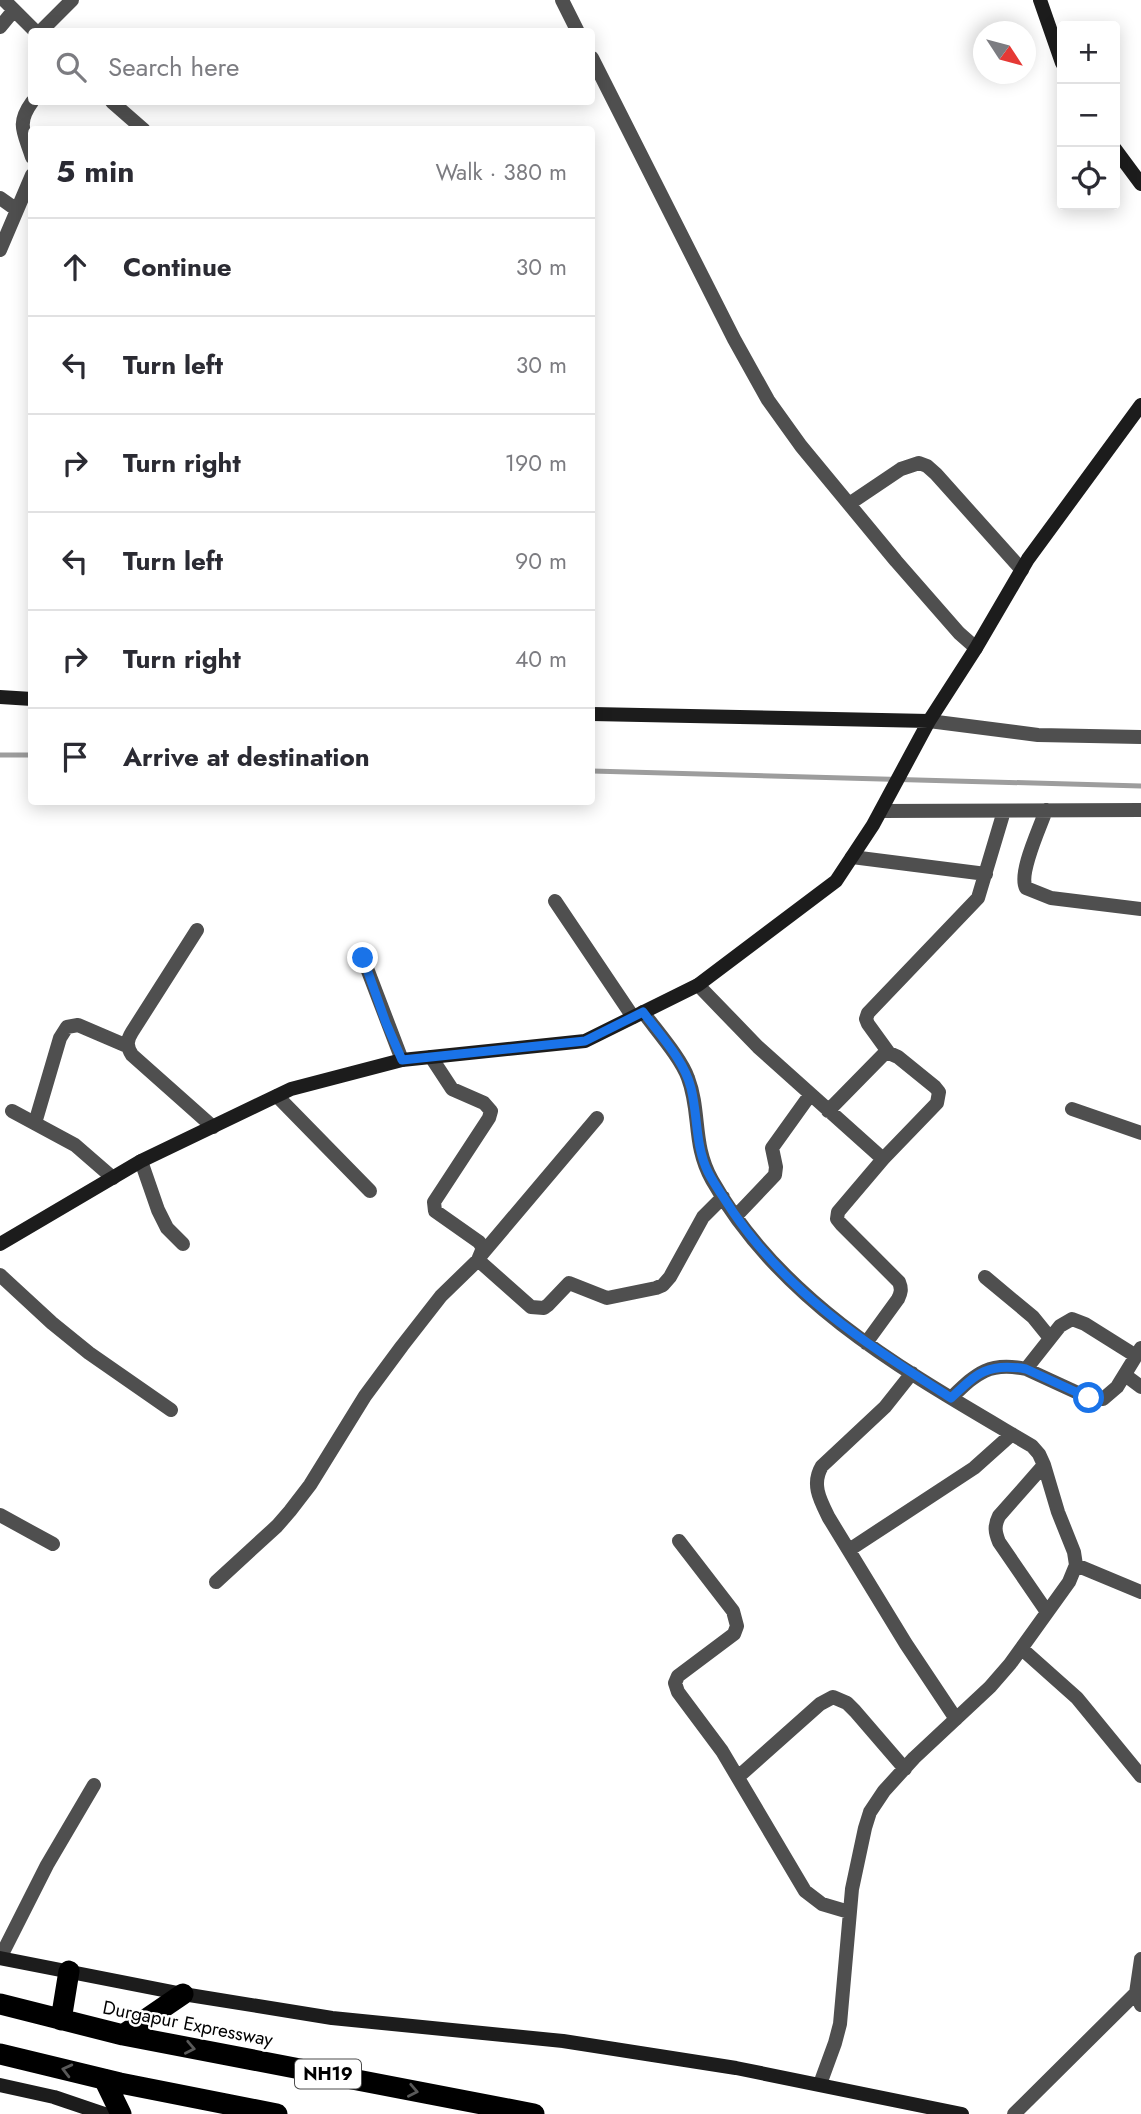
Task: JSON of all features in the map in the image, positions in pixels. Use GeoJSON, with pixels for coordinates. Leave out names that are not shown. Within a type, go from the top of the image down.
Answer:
{"type":"FeatureCollection","features":[{"type":"Feature","properties":{"kind":"highway"},"geometry":{"type":"LineString","coordinates":[[61,2020],[69,1971]]}},
{"type":"Feature","properties":{"kind":"highway"},"geometry":{"type":"LineString","coordinates":[[123,2035],[183,1994]]}},
{"type":"Feature","properties":{"kind":"highway","name":"Durgapur Expressway"},"geometry":{"type":"LineString","coordinates":[[0,2004],[123,2035],[534,2114]]}},
{"type":"Feature","properties":{"kind":"highway"},"geometry":{"type":"LineString","coordinates":[[0,2054],[104,2079],[277,2114]]}},
{"type":"Feature","properties":{"kind":"highway"},"geometry":{"type":"LineString","coordinates":[[104,2079],[121,2114]]}},
{"type":"Feature","properties":{"kind":"street"},"geometry":{"type":"LineString","coordinates":[[42,28],[72,0]]}},
{"type":"Feature","properties":{"kind":"street"},"geometry":{"type":"LineString","coordinates":[[562,0],[576,28]]}},
{"type":"Feature","properties":{"kind":"street"},"geometry":{"type":"LineString","coordinates":[[1040,0],[1057,49]]}},
{"type":"Feature","properties":{"kind":"street"},"geometry":{"type":"LineString","coordinates":[[0,27],[9,5],[34,28]]}},
{"type":"Feature","properties":{"kind":"street"},"geometry":{"type":"LineString","coordinates":[[595,64],[734,339],[768,400],[801,446],[849,504],[941,612],[976,648]]}},
{"type":"Feature","properties":{"kind":"street"},"geometry":{"type":"LineString","coordinates":[[28,144],[21,121],[30,105]]}},
{"type":"Feature","properties":{"kind":"street"},"geometry":{"type":"LineString","coordinates":[[115,105],[139,126]]}},
{"type":"Feature","properties":{"kind":"street"},"geometry":{"type":"LineString","coordinates":[[1120,156],[1141,184]]}},
{"type":"Feature","properties":{"kind":"street"},"geometry":{"type":"LineString","coordinates":[[0,250],[28,184]]}},
{"type":"Feature","properties":{"kind":"street"},"geometry":{"type":"LineString","coordinates":[[0,198],[17,210]]}},
{"type":"Feature","properties":{"kind":"street"},"geometry":{"type":"LineString","coordinates":[[0,1244],[141,1161],[291,1089],[402,1060],[585,1041],[698,985],[836,881],[884,806],[925,727],[1022,570],[1141,405]]}},
{"type":"Feature","properties":{"kind":"street"},"geometry":{"type":"LineString","coordinates":[[849,504],[911,464],[927,466],[1022,570]]}},
{"type":"Feature","properties":{"kind":"street"},"geometry":{"type":"LineString","coordinates":[[0,697],[28,699]]}},
{"type":"Feature","properties":{"kind":"street"},"geometry":{"type":"LineString","coordinates":[[595,714],[925,727],[1038,735],[1141,737]]}},
{"type":"Feature","properties":{"kind":"street"},"geometry":{"type":"LineString","coordinates":[[884,806],[1004,811],[1141,810]]}},
{"type":"Feature","properties":{"kind":"street"},"geometry":{"type":"LineString","coordinates":[[1046,810],[1024,869],[1023,880],[1027,888],[1051,898],[1141,909]]}},
{"type":"Feature","properties":{"kind":"street"},"geometry":{"type":"LineString","coordinates":[[889,1053],[868,1024],[868,1013],[978,898],[1004,811]]}},
{"type":"Feature","properties":{"kind":"street"},"geometry":{"type":"LineString","coordinates":[[852,857],[986,874]]}},
{"type":"Feature","properties":{"kind":"street"},"geometry":{"type":"LineString","coordinates":[[555,901],[638,1014],[687,1074],[692,1091],[699,1147],[706,1168],[736,1216],[761,1248],[801,1292],[847,1330],[951,1398],[1032,1446],[1044,1465],[1074,1552],[1076,1564],[1069,1582],[1022,1649],[990,1687],[884,1791],[870,1812],[852,1889],[840,2024],[820,2084]]}},
{"type":"Feature","properties":{"kind":"street"},"geometry":{"type":"LineString","coordinates":[[127,1046],[132,1031],[197,930]]}},
{"type":"Feature","properties":{"kind":"street"},"geometry":{"type":"LineString","coordinates":[[363,958],[402,1060]]}},
{"type":"Feature","properties":{"kind":"street"},"geometry":{"type":"LineString","coordinates":[[698,985],[758,1047],[883,1159]]}},
{"type":"Feature","properties":{"kind":"street"},"geometry":{"type":"LineString","coordinates":[[35,1123],[60,1038],[67,1027],[78,1025],[127,1046],[132,1055],[213,1127]]}},
{"type":"Feature","properties":{"kind":"street"},"geometry":{"type":"LineString","coordinates":[[828,1111],[883,1055],[889,1053],[894,1053],[939,1092],[937,1103],[883,1159],[838,1212],[837,1219],[841,1224],[901,1287],[898,1299],[866,1343]]}},
{"type":"Feature","properties":{"kind":"street"},"geometry":{"type":"LineString","coordinates":[[431,1057],[452,1089],[484,1102],[491,1111],[434,1202],[433,1208],[479,1242],[483,1248],[480,1257]]}},
{"type":"Feature","properties":{"kind":"street"},"geometry":{"type":"LineString","coordinates":[[736,1216],[775,1175],[772,1148],[810,1095]]}},
{"type":"Feature","properties":{"kind":"street"},"geometry":{"type":"LineString","coordinates":[[277,1096],[370,1191]]}},
{"type":"Feature","properties":{"kind":"street"},"geometry":{"type":"LineString","coordinates":[[1072,1109],[1141,1133]]}},
{"type":"Feature","properties":{"kind":"street"},"geometry":{"type":"LineString","coordinates":[[12,1111],[75,1145],[113,1178]]}},
{"type":"Feature","properties":{"kind":"street"},"geometry":{"type":"LineString","coordinates":[[216,1582],[284,1520],[310,1485],[356,1410],[437,1301],[480,1257],[597,1118]]}},
{"type":"Feature","properties":{"kind":"street"},"geometry":{"type":"LineString","coordinates":[[141,1161],[167,1228],[183,1244]]}},
{"type":"Feature","properties":{"kind":"street"},"geometry":{"type":"LineString","coordinates":[[480,1257],[526,1304],[536,1308],[548,1305],[569,1283],[607,1298],[656,1288],[670,1277],[703,1217],[723,1196]]}},
{"type":"Feature","properties":{"kind":"street"},"geometry":{"type":"LineString","coordinates":[[0,1275],[89,1353],[171,1409]]}},
{"type":"Feature","properties":{"kind":"street"},"geometry":{"type":"LineString","coordinates":[[985,1277],[1033,1317],[1050,1338]]}},
{"type":"Feature","properties":{"kind":"street"},"geometry":{"type":"LineString","coordinates":[[951,1398],[979,1373],[988,1369],[1016,1367],[1097,1400],[1110,1395],[1138,1352],[1079,1320],[1072,1319],[1050,1338],[1026,1369]]}},
{"type":"Feature","properties":{"kind":"street"},"geometry":{"type":"LineString","coordinates":[[912,1373],[885,1407],[828,1459],[816,1475],[820,1501],[906,1644],[956,1719]]}},
{"type":"Feature","properties":{"kind":"street"},"geometry":{"type":"LineString","coordinates":[[1125,1375],[1141,1387]]}},
{"type":"Feature","properties":{"kind":"street"},"geometry":{"type":"LineString","coordinates":[[849,1550],[974,1468],[1012,1434]]}},
{"type":"Feature","properties":{"kind":"street"},"geometry":{"type":"LineString","coordinates":[[1044,1465],[999,1516],[995,1532],[1047,1612]]}},
{"type":"Feature","properties":{"kind":"street"},"geometry":{"type":"LineString","coordinates":[[0,1515],[53,1544]]}},
{"type":"Feature","properties":{"kind":"street"},"geometry":{"type":"LineString","coordinates":[[679,1541],[733,1611],[737,1626],[733,1633],[682,1671],[675,1684],[678,1692],[718,1744],[805,1891],[822,1904],[849,1912]]}},
{"type":"Feature","properties":{"kind":"street"},"geometry":{"type":"LineString","coordinates":[[1076,1564],[1139,1587]]}},
{"type":"Feature","properties":{"kind":"street"},"geometry":{"type":"LineString","coordinates":[[1022,1649],[1077,1698],[1141,1776]]}},
{"type":"Feature","properties":{"kind":"street"},"geometry":{"type":"LineString","coordinates":[[738,1777],[820,1704],[833,1697],[855,1711],[905,1769]]}},
{"type":"Feature","properties":{"kind":"street"},"geometry":{"type":"LineString","coordinates":[[94,1785],[47,1865],[0,1958],[183,1994],[332,2018],[563,2041],[736,2068],[962,2114]]}},
{"type":"Feature","properties":{"kind":"street"},"geometry":{"type":"LineString","coordinates":[[1014,2114],[1139,1999],[1141,1959]]}},
{"type":"Feature","properties":{"kind":"street"},"geometry":{"type":"LineString","coordinates":[[0,2084],[54,2097],[104,2114]]}},
{"type":"Feature","properties":{"kind":"waterway"},"geometry":{"type":"LineString","coordinates":[[0,755],[28,755]]}},
{"type":"Feature","properties":{"kind":"waterway"},"geometry":{"type":"LineString","coordinates":[[595,771],[1141,786]]}},
{"type":"Feature","properties":{"kind":"route"},"geometry":{"type":"LineString","coordinates":[[363,958],[402,1060],[585,1041],[643,1012],[687,1074],[692,1091],[699,1147],[713,1182],[747,1231],[801,1292],[847,1330],[951,1398],[979,1373],[988,1369],[1016,1367],[1089,1398]]}}]}
